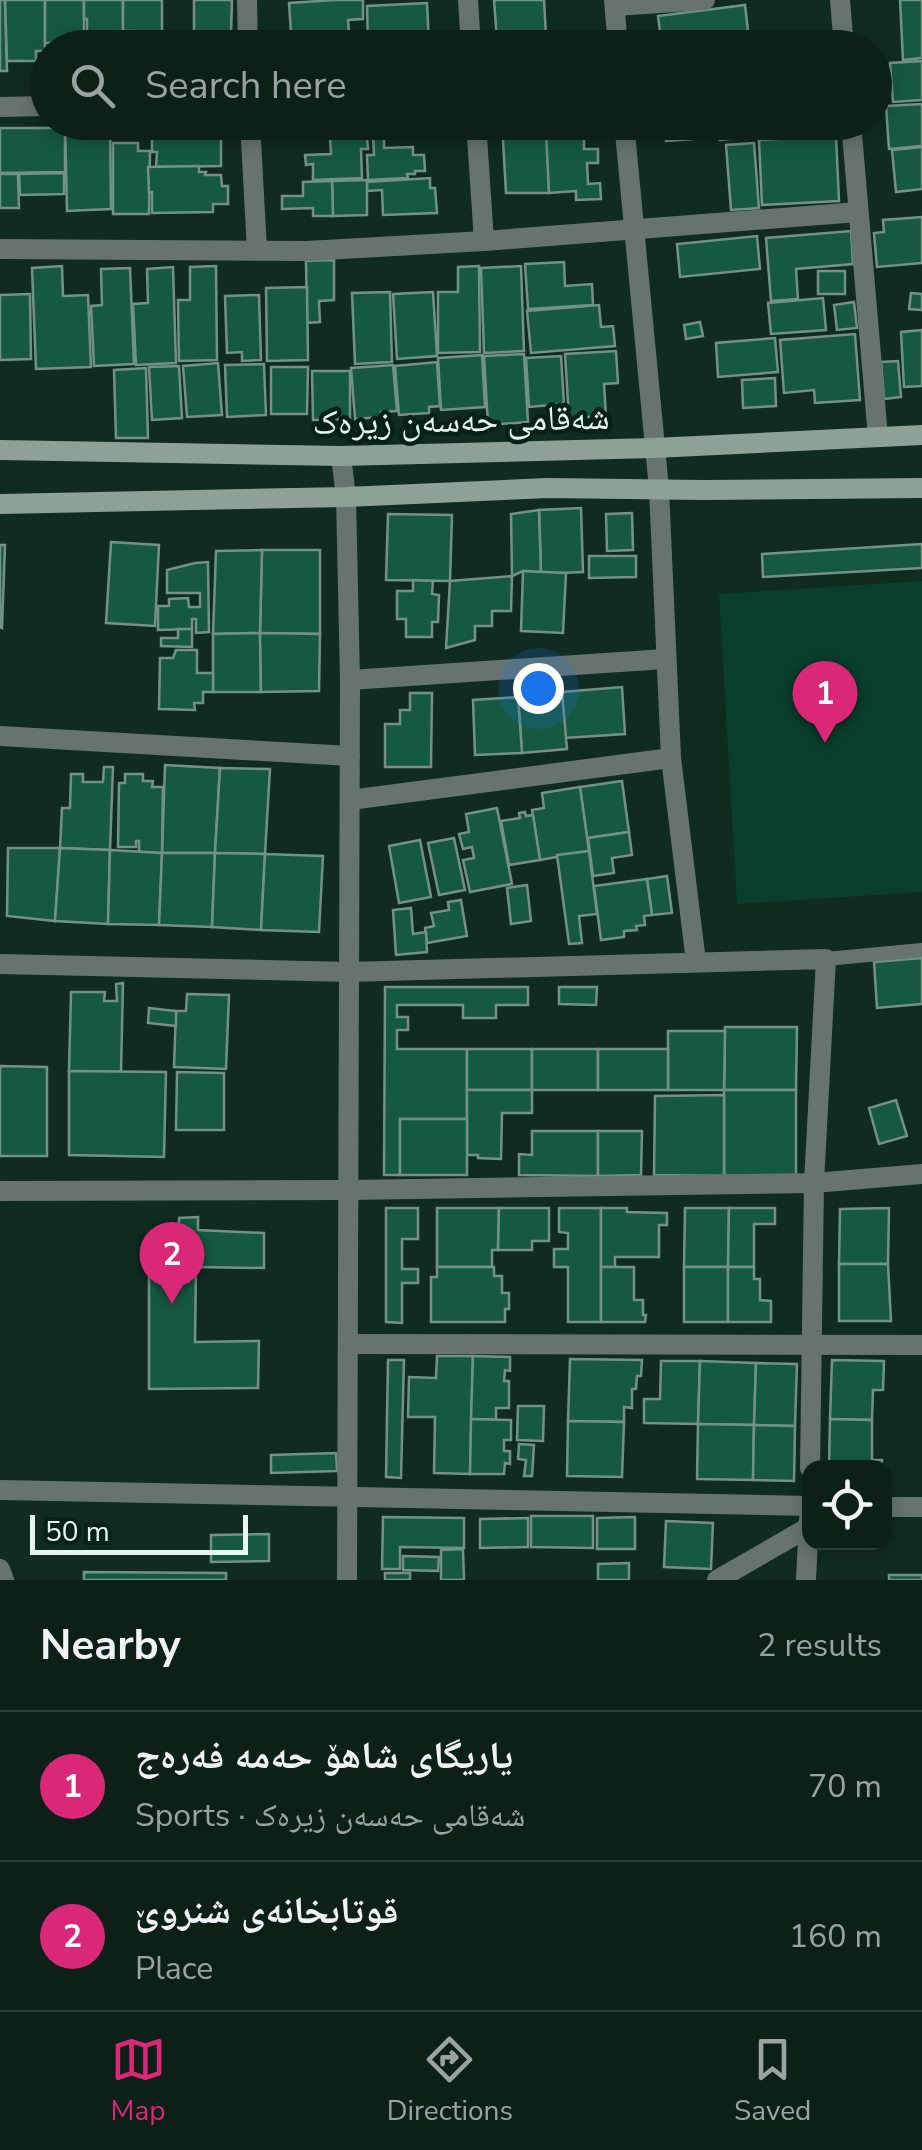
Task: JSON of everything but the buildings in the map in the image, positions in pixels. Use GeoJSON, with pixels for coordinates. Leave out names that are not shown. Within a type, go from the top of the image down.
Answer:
{"type":"FeatureCollection","features":[{"type":"Feature","properties":{"kind":"main road","name":"شەقامی حەسەن زیرەک"},"geometry":{"type":"LineString","coordinates":[[0,450],[341,456],[654,448],[922,435]]}},
{"type":"Feature","properties":{"kind":"main road","name":"شەقامی حەسەن زیرەک"},"geometry":{"type":"LineString","coordinates":[[0,504],[346,497],[548,488],[922,488]]}},
{"type":"Feature","properties":{"kind":"street"},"geometry":{"type":"LineString","coordinates":[[247,0],[248,30]]}},
{"type":"Feature","properties":{"kind":"street"},"geometry":{"type":"LineString","coordinates":[[468,0],[470,30]]}},
{"type":"Feature","properties":{"kind":"street"},"geometry":{"type":"LineString","coordinates":[[617,30],[615,3],[705,0]]}},
{"type":"Feature","properties":{"kind":"street"},"geometry":{"type":"LineString","coordinates":[[840,0],[842,30]]}},
{"type":"Feature","properties":{"kind":"street"},"geometry":{"type":"LineString","coordinates":[[0,107],[30,106]]}},
{"type":"Feature","properties":{"kind":"street"},"geometry":{"type":"LineString","coordinates":[[251,140],[257,250]]}},
{"type":"Feature","properties":{"kind":"street"},"geometry":{"type":"LineString","coordinates":[[477,140],[484,241]]}},
{"type":"Feature","properties":{"kind":"street"},"geometry":{"type":"LineString","coordinates":[[626,140],[659,489],[671,758],[696,962]]}},
{"type":"Feature","properties":{"kind":"street"},"geometry":{"type":"LineString","coordinates":[[852,140],[878,437]]}},
{"type":"Feature","properties":{"kind":"street"},"geometry":{"type":"LineString","coordinates":[[0,250],[307,251],[858,212]]}},
{"type":"Feature","properties":{"kind":"street"},"geometry":{"type":"LineString","coordinates":[[341,456],[346,497],[350,680],[347,1580]]}},
{"type":"Feature","properties":{"kind":"street"},"geometry":{"type":"LineString","coordinates":[[350,680],[665,659]]}},
{"type":"Feature","properties":{"kind":"street"},"geometry":{"type":"LineString","coordinates":[[0,736],[350,756]]}},
{"type":"Feature","properties":{"kind":"street"},"geometry":{"type":"LineString","coordinates":[[350,800],[671,758]]}},
{"type":"Feature","properties":{"kind":"street"},"geometry":{"type":"LineString","coordinates":[[0,964],[349,972],[826,958],[814,1183],[810,1460]]}},
{"type":"Feature","properties":{"kind":"street"},"geometry":{"type":"LineString","coordinates":[[0,1190],[349,1190],[814,1183],[922,1174]]}},
{"type":"Feature","properties":{"kind":"street"},"geometry":{"type":"LineString","coordinates":[[348,1344],[922,1345]]}},
{"type":"Feature","properties":{"kind":"street"},"geometry":{"type":"LineString","coordinates":[[0,1490],[802,1507]]}},
{"type":"Feature","properties":{"kind":"street"},"geometry":{"type":"LineString","coordinates":[[892,1507],[922,1507]]}},
{"type":"Feature","properties":{"kind":"street"},"geometry":{"type":"LineString","coordinates":[[717,1580],[802,1531]]}},
{"type":"Feature","properties":{"kind":"street"},"geometry":{"type":"LineString","coordinates":[[806,1580],[808,1550]]}},
{"type":"Feature","properties":{"kind":"street"},"geometry":{"type":"LineString","coordinates":[[0,1568],[4,1580]]}},
{"type":"Feature","properties":{"kind":"lane"},"geometry":{"type":"LineString","coordinates":[[826,958],[922,950]]}},
{"type":"Feature","properties":{"kind":"green space"},"geometry":{"type":"Polygon","coordinates":[[[922,581],[922,892],[737,904],[719,594],[922,581]]]}},
{"type":"Feature","properties":{"kind":"place","name":"یاریگای شاهۆ حەمە فەرەج"},"geometry":{"type":"Point","coordinates":[825,743]}},
{"type":"Feature","properties":{"kind":"place","name":"قوتابخانەی شنروێ"},"geometry":{"type":"Point","coordinates":[172,1304]}}]}
